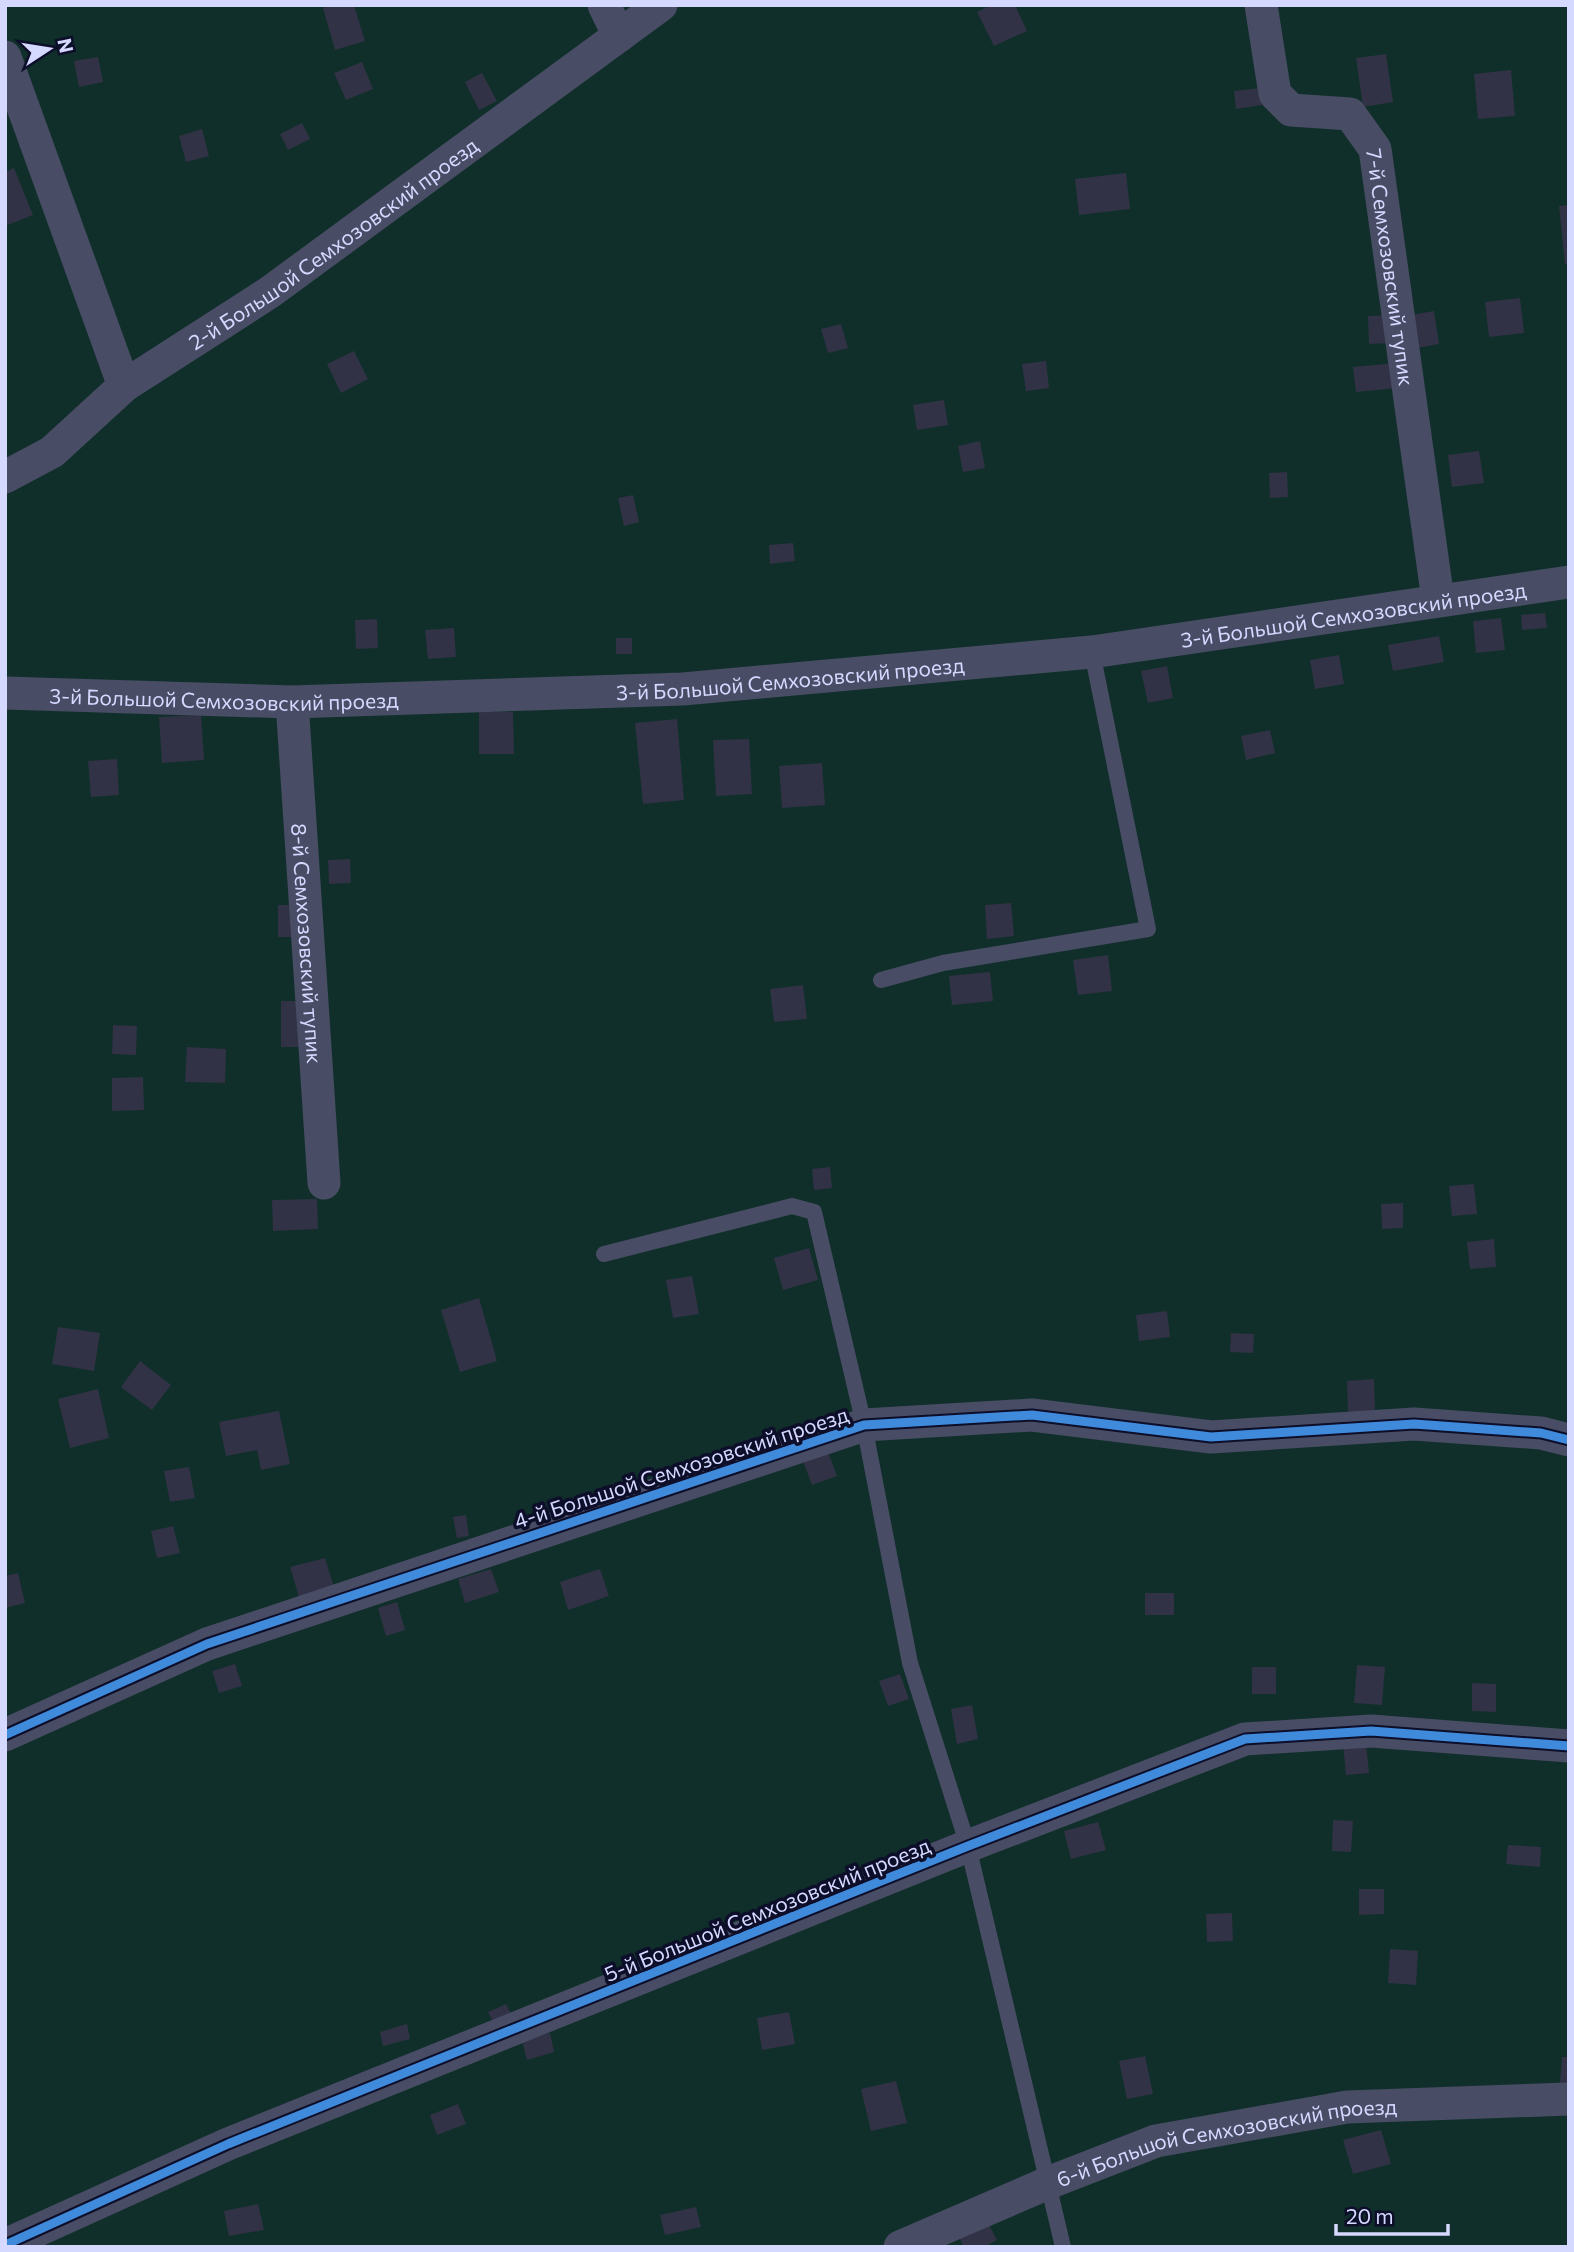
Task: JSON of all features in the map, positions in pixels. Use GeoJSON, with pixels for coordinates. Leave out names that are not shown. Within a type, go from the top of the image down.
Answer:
{"type":"FeatureCollection","features":[{"type":"Feature","properties":{"kind":"street"},"geometry":{"type":"LineString","coordinates":[[604,5],[619,36]]}},
{"type":"Feature","properties":{"kind":"street","name":"2-й Большой Семхозовский проезд"},"geometry":{"type":"LineString","coordinates":[[5,477],[52,452],[124,386],[270,292],[661,5]]}},
{"type":"Feature","properties":{"kind":"street","name":"7-й Семхозовский тупик"},"geometry":{"type":"LineString","coordinates":[[1261,5],[1275,94],[1291,110],[1350,114],[1376,149],[1438,600]]}},
{"type":"Feature","properties":{"kind":"street"},"geometry":{"type":"LineString","coordinates":[[5,57],[124,386]]}},
{"type":"Feature","properties":{"kind":"street","name":"3-й Большой Семхозовский проезд"},"geometry":{"type":"LineString","coordinates":[[5,693],[292,702],[683,689],[1092,652],[1569,582]]}},
{"type":"Feature","properties":{"kind":"street","name":"8-й Семхозовский тупик"},"geometry":{"type":"LineString","coordinates":[[292,702],[324,1183]]}},
{"type":"Feature","properties":{"kind":"street","name":"4-й Большой Семхозовский проезд"},"geometry":{"type":"LineString","coordinates":[[5,1735],[207,1644],[864,1425],[1032,1415],[1210,1437],[1414,1423],[1541,1433],[1569,1440]]}},
{"type":"Feature","properties":{"kind":"street","name":"5-й Большой Семхозовский проезд"},"geometry":{"type":"LineString","coordinates":[[5,2245],[228,2144],[968,1846],[1245,1739],[1371,1731],[1569,1746]]}},
{"type":"Feature","properties":{"kind":"street","name":"6-й Большой Семхозовский проезд"},"geometry":{"type":"LineString","coordinates":[[900,2247],[1048,2183],[1156,2141],[1347,2107],[1569,2098]]}},
{"type":"Feature","properties":{"kind":"lane"},"geometry":{"type":"LineString","coordinates":[[881,980],[943,963],[1148,929],[1092,652]]}},
{"type":"Feature","properties":{"kind":"lane"},"geometry":{"type":"LineString","coordinates":[[604,1254],[792,1206],[814,1212],[864,1425],[910,1662],[968,1846],[1063,2247]]}},
{"type":"Feature","properties":{"kind":"green space"},"geometry":{"type":"Polygon","coordinates":[[[5,5],[1569,5],[1569,2247],[5,2247],[5,5]]]}},
{"type":"Feature","properties":{"kind":"building"},"geometry":{"type":"Polygon","coordinates":[[[332,5],[354,5],[365,41],[335,50],[323,8],[332,5]]]}},
{"type":"Feature","properties":{"kind":"building"},"geometry":{"type":"Polygon","coordinates":[[[992,5],[1015,5],[1027,31],[994,46],[977,12],[992,5]]]}},
{"type":"Feature","properties":{"kind":"building"},"geometry":{"type":"Polygon","coordinates":[[[1386,54],[1393,102],[1363,107],[1356,58],[1386,54]]]}},
{"type":"Feature","properties":{"kind":"building"},"geometry":{"type":"Polygon","coordinates":[[[98,57],[103,82],[79,87],[74,61],[98,57]]]}},
{"type":"Feature","properties":{"kind":"building"},"geometry":{"type":"Polygon","coordinates":[[[362,62],[373,89],[346,100],[334,73],[362,62]]]}},
{"type":"Feature","properties":{"kind":"building"},"geometry":{"type":"Polygon","coordinates":[[[1511,70],[1515,116],[1478,119],[1474,74],[1511,70]]]}},
{"type":"Feature","properties":{"kind":"building"},"geometry":{"type":"Polygon","coordinates":[[[482,73],[497,101],[479,110],[465,82],[482,73]]]}},
{"type":"Feature","properties":{"kind":"building"},"geometry":{"type":"Polygon","coordinates":[[[1260,88],[1262,105],[1236,109],[1234,91],[1260,88]]]}},
{"type":"Feature","properties":{"kind":"building"},"geometry":{"type":"Polygon","coordinates":[[[302,123],[310,139],[288,150],[280,134],[302,123]]]}},
{"type":"Feature","properties":{"kind":"building"},"geometry":{"type":"Polygon","coordinates":[[[202,129],[209,156],[186,162],[179,136],[202,129]]]}},
{"type":"Feature","properties":{"kind":"building"},"geometry":{"type":"Polygon","coordinates":[[[14,168],[33,215],[5,226],[5,172],[14,168]]]}},
{"type":"Feature","properties":{"kind":"building"},"geometry":{"type":"Polygon","coordinates":[[[1126,173],[1130,209],[1079,215],[1075,179],[1126,173]]]}},
{"type":"Feature","properties":{"kind":"building"},"geometry":{"type":"Polygon","coordinates":[[[1569,205],[1569,263],[1565,264],[1559,206],[1569,205]]]}},
{"type":"Feature","properties":{"kind":"building"},"geometry":{"type":"Polygon","coordinates":[[[1520,298],[1524,333],[1489,337],[1485,302],[1520,298]]]}},
{"type":"Feature","properties":{"kind":"building"},"geometry":{"type":"Polygon","coordinates":[[[1434,311],[1439,344],[1417,348],[1411,315],[1434,311]]]}},
{"type":"Feature","properties":{"kind":"building"},"geometry":{"type":"Polygon","coordinates":[[[1391,315],[1393,343],[1369,344],[1368,316],[1391,315]]]}},
{"type":"Feature","properties":{"kind":"building"},"geometry":{"type":"Polygon","coordinates":[[[841,324],[848,348],[828,353],[821,329],[841,324]]]}},
{"type":"Feature","properties":{"kind":"building"},"geometry":{"type":"Polygon","coordinates":[[[354,351],[368,379],[341,393],[327,364],[354,351]]]}},
{"type":"Feature","properties":{"kind":"building"},"geometry":{"type":"Polygon","coordinates":[[[1046,361],[1049,388],[1026,391],[1022,364],[1046,361]]]}},
{"type":"Feature","properties":{"kind":"building"},"geometry":{"type":"Polygon","coordinates":[[[1396,363],[1398,388],[1356,392],[1353,367],[1396,363]]]}},
{"type":"Feature","properties":{"kind":"building"},"geometry":{"type":"Polygon","coordinates":[[[944,400],[948,425],[917,430],[913,405],[944,400]]]}},
{"type":"Feature","properties":{"kind":"building"},"geometry":{"type":"Polygon","coordinates":[[[980,441],[985,468],[963,472],[958,446],[980,441]]]}},
{"type":"Feature","properties":{"kind":"building"},"geometry":{"type":"Polygon","coordinates":[[[1479,451],[1484,483],[1452,487],[1448,455],[1479,451]]]}},
{"type":"Feature","properties":{"kind":"building"},"geometry":{"type":"Polygon","coordinates":[[[1287,472],[1288,497],[1270,498],[1269,473],[1287,472]]]}},
{"type":"Feature","properties":{"kind":"building"},"geometry":{"type":"Polygon","coordinates":[[[633,495],[639,522],[624,526],[618,498],[633,495]]]}},
{"type":"Feature","properties":{"kind":"building"},"geometry":{"type":"Polygon","coordinates":[[[793,543],[795,561],[770,564],[769,545],[793,543]]]}},
{"type":"Feature","properties":{"kind":"building"},"geometry":{"type":"Polygon","coordinates":[[[1545,613],[1547,628],[1522,630],[1521,615],[1545,613]]]}},
{"type":"Feature","properties":{"kind":"building"},"geometry":{"type":"Polygon","coordinates":[[[1501,618],[1505,650],[1476,653],[1473,621],[1501,618]]]}},
{"type":"Feature","properties":{"kind":"building"},"geometry":{"type":"Polygon","coordinates":[[[377,619],[378,648],[356,649],[355,620],[377,619]]]}},
{"type":"Feature","properties":{"kind":"building"},"geometry":{"type":"Polygon","coordinates":[[[454,628],[456,657],[428,659],[425,630],[454,628]]]}},
{"type":"Feature","properties":{"kind":"building"},"geometry":{"type":"Polygon","coordinates":[[[1439,636],[1444,662],[1393,671],[1388,645],[1439,636]]]}},
{"type":"Feature","properties":{"kind":"building"},"geometry":{"type":"Polygon","coordinates":[[[616,638],[632,638],[632,654],[616,654],[616,638]]]}},
{"type":"Feature","properties":{"kind":"building"},"geometry":{"type":"Polygon","coordinates":[[[1339,655],[1344,684],[1315,689],[1310,660],[1339,655]]]}},
{"type":"Feature","properties":{"kind":"building"},"geometry":{"type":"Polygon","coordinates":[[[1167,666],[1173,698],[1148,703],[1141,671],[1167,666]]]}},
{"type":"Feature","properties":{"kind":"building"},"geometry":{"type":"Polygon","coordinates":[[[479,712],[513,712],[514,754],[479,754],[479,712]]]}},
{"type":"Feature","properties":{"kind":"building"},"geometry":{"type":"Polygon","coordinates":[[[201,715],[204,760],[162,763],[159,717],[201,715]]]}},
{"type":"Feature","properties":{"kind":"building"},"geometry":{"type":"Polygon","coordinates":[[[677,719],[684,800],[643,804],[635,723],[677,719]]]}},
{"type":"Feature","properties":{"kind":"building"},"geometry":{"type":"Polygon","coordinates":[[[1270,730],[1275,753],[1246,760],[1241,736],[1270,730]]]}},
{"type":"Feature","properties":{"kind":"building"},"geometry":{"type":"Polygon","coordinates":[[[749,739],[752,794],[716,796],[713,740],[749,739]]]}},
{"type":"Feature","properties":{"kind":"building"},"geometry":{"type":"Polygon","coordinates":[[[117,759],[119,795],[91,797],[88,761],[117,759]]]}},
{"type":"Feature","properties":{"kind":"building"},"geometry":{"type":"Polygon","coordinates":[[[822,763],[825,805],[782,808],[779,766],[822,763]]]}},
{"type":"Feature","properties":{"kind":"building"},"geometry":{"type":"Polygon","coordinates":[[[350,859],[351,883],[329,884],[328,860],[350,859]]]}},
{"type":"Feature","properties":{"kind":"building"},"geometry":{"type":"Polygon","coordinates":[[[1011,903],[1014,936],[987,939],[985,905],[1011,903]]]}},
{"type":"Feature","properties":{"kind":"building"},"geometry":{"type":"Polygon","coordinates":[[[278,905],[301,905],[301,937],[278,937],[278,905]]]}},
{"type":"Feature","properties":{"kind":"building"},"geometry":{"type":"Polygon","coordinates":[[[1108,955],[1112,991],[1078,995],[1073,960],[1108,955]]]}},
{"type":"Feature","properties":{"kind":"building"},"geometry":{"type":"Polygon","coordinates":[[[990,972],[993,1001],[952,1005],[949,976],[990,972]]]}},
{"type":"Feature","properties":{"kind":"building"},"geometry":{"type":"Polygon","coordinates":[[[803,985],[807,1019],[774,1022],[770,989],[803,985]]]}},
{"type":"Feature","properties":{"kind":"building"},"geometry":{"type":"Polygon","coordinates":[[[281,1001],[307,1001],[307,1047],[281,1047],[281,1001]]]}},
{"type":"Feature","properties":{"kind":"building"},"geometry":{"type":"Polygon","coordinates":[[[113,1025],[137,1026],[136,1055],[112,1054],[113,1025]]]}},
{"type":"Feature","properties":{"kind":"building"},"geometry":{"type":"Polygon","coordinates":[[[187,1047],[226,1049],[225,1083],[185,1082],[187,1047]]]}},
{"type":"Feature","properties":{"kind":"building"},"geometry":{"type":"Polygon","coordinates":[[[143,1077],[144,1110],[112,1111],[112,1078],[143,1077]]]}},
{"type":"Feature","properties":{"kind":"building"},"geometry":{"type":"Polygon","coordinates":[[[830,1167],[832,1188],[814,1190],[812,1169],[830,1167]]]}},
{"type":"Feature","properties":{"kind":"building"},"geometry":{"type":"Polygon","coordinates":[[[1474,1184],[1477,1214],[1452,1216],[1449,1186],[1474,1184]]]}},
{"type":"Feature","properties":{"kind":"building"},"geometry":{"type":"Polygon","coordinates":[[[317,1199],[318,1229],[273,1231],[272,1200],[317,1199]]]}},
{"type":"Feature","properties":{"kind":"building"},"geometry":{"type":"Polygon","coordinates":[[[1403,1203],[1403,1228],[1382,1229],[1381,1204],[1403,1203]]]}},
{"type":"Feature","properties":{"kind":"building"},"geometry":{"type":"Polygon","coordinates":[[[1494,1239],[1496,1267],[1470,1269],[1467,1242],[1494,1239]]]}},
{"type":"Feature","properties":{"kind":"building"},"geometry":{"type":"Polygon","coordinates":[[[809,1248],[818,1280],[783,1290],[774,1258],[809,1248]]]}},
{"type":"Feature","properties":{"kind":"building"},"geometry":{"type":"Polygon","coordinates":[[[692,1276],[699,1314],[673,1318],[666,1280],[692,1276]]]}},
{"type":"Feature","properties":{"kind":"building"},"geometry":{"type":"Polygon","coordinates":[[[479,1298],[497,1361],[460,1372],[441,1310],[479,1298]]]}},
{"type":"Feature","properties":{"kind":"building"},"geometry":{"type":"Polygon","coordinates":[[[1167,1311],[1170,1337],[1139,1341],[1136,1315],[1167,1311]]]}},
{"type":"Feature","properties":{"kind":"building"},"geometry":{"type":"Polygon","coordinates":[[[58,1327],[100,1333],[94,1371],[52,1364],[58,1327]]]}},
{"type":"Feature","properties":{"kind":"building"},"geometry":{"type":"Polygon","coordinates":[[[1231,1333],[1254,1334],[1253,1353],[1230,1352],[1231,1333]]]}},
{"type":"Feature","properties":{"kind":"building"},"geometry":{"type":"Polygon","coordinates":[[[140,1361],[171,1385],[152,1410],[121,1387],[140,1361]]]}},
{"type":"Feature","properties":{"kind":"building"},"geometry":{"type":"Polygon","coordinates":[[[1374,1379],[1375,1412],[1348,1413],[1347,1381],[1374,1379]]]}},
{"type":"Feature","properties":{"kind":"building"},"geometry":{"type":"Polygon","coordinates":[[[98,1389],[109,1438],[70,1448],[58,1399],[98,1389]]]}},
{"type":"Feature","properties":{"kind":"building"},"geometry":{"type":"Polygon","coordinates":[[[279,1411],[290,1464],[261,1470],[257,1450],[226,1456],[219,1422],[279,1411]]]}},
{"type":"Feature","properties":{"kind":"building"},"geometry":{"type":"Polygon","coordinates":[[[828,1452],[837,1476],[812,1485],[803,1461],[828,1452]]]}},
{"type":"Feature","properties":{"kind":"building"},"geometry":{"type":"Polygon","coordinates":[[[189,1467],[195,1498],[170,1502],[164,1471],[189,1467]]]}},
{"type":"Feature","properties":{"kind":"building"},"geometry":{"type":"Polygon","coordinates":[[[466,1515],[469,1536],[457,1538],[453,1517],[466,1515]]]}},
{"type":"Feature","properties":{"kind":"building"},"geometry":{"type":"Polygon","coordinates":[[[173,1526],[180,1553],[157,1558],[151,1531],[173,1526]]]}},
{"type":"Feature","properties":{"kind":"building"},"geometry":{"type":"Polygon","coordinates":[[[325,1558],[334,1587],[299,1597],[290,1567],[325,1558]]]}},
{"type":"Feature","properties":{"kind":"building"},"geometry":{"type":"Polygon","coordinates":[[[491,1569],[499,1592],[465,1603],[458,1579],[491,1569]]]}},
{"type":"Feature","properties":{"kind":"building"},"geometry":{"type":"Polygon","coordinates":[[[600,1569],[609,1596],[568,1610],[560,1582],[600,1569]]]}},
{"type":"Feature","properties":{"kind":"building"},"geometry":{"type":"Polygon","coordinates":[[[18,1573],[25,1603],[5,1608],[5,1576],[18,1573]]]}},
{"type":"Feature","properties":{"kind":"building"},"geometry":{"type":"Polygon","coordinates":[[[1145,1593],[1174,1593],[1174,1615],[1145,1615],[1145,1593]]]}},
{"type":"Feature","properties":{"kind":"building"},"geometry":{"type":"Polygon","coordinates":[[[397,1602],[405,1630],[386,1636],[378,1608],[397,1602]]]}},
{"type":"Feature","properties":{"kind":"building"},"geometry":{"type":"Polygon","coordinates":[[[235,1664],[242,1686],[219,1693],[212,1671],[235,1664]]]}},
{"type":"Feature","properties":{"kind":"building"},"geometry":{"type":"Polygon","coordinates":[[[1357,1665],[1385,1667],[1382,1705],[1354,1703],[1357,1665]]]}},
{"type":"Feature","properties":{"kind":"building"},"geometry":{"type":"Polygon","coordinates":[[[1252,1667],[1276,1667],[1276,1694],[1252,1694],[1252,1667]]]}},
{"type":"Feature","properties":{"kind":"building"},"geometry":{"type":"Polygon","coordinates":[[[900,1674],[909,1699],[888,1706],[879,1681],[900,1674]]]}},
{"type":"Feature","properties":{"kind":"building"},"geometry":{"type":"Polygon","coordinates":[[[1472,1683],[1496,1684],[1496,1712],[1472,1711],[1472,1683]]]}},
{"type":"Feature","properties":{"kind":"building"},"geometry":{"type":"Polygon","coordinates":[[[972,1705],[978,1739],[957,1744],[951,1709],[972,1705]]]}},
{"type":"Feature","properties":{"kind":"building"},"geometry":{"type":"Polygon","coordinates":[[[1366,1742],[1369,1773],[1346,1775],[1343,1744],[1366,1742]]]}},
{"type":"Feature","properties":{"kind":"building"},"geometry":{"type":"Polygon","coordinates":[[[1333,1820],[1353,1821],[1351,1852],[1332,1851],[1333,1820]]]}},
{"type":"Feature","properties":{"kind":"building"},"geometry":{"type":"Polygon","coordinates":[[[1098,1822],[1106,1850],[1071,1859],[1064,1831],[1098,1822]]]}},
{"type":"Feature","properties":{"kind":"building"},"geometry":{"type":"Polygon","coordinates":[[[1508,1845],[1541,1847],[1540,1867],[1506,1864],[1508,1845]]]}},
{"type":"Feature","properties":{"kind":"building"},"geometry":{"type":"Polygon","coordinates":[[[1359,1889],[1384,1889],[1384,1914],[1359,1915],[1359,1889]]]}},
{"type":"Feature","properties":{"kind":"building"},"geometry":{"type":"Polygon","coordinates":[[[1232,1913],[1233,1941],[1207,1942],[1206,1914],[1232,1913]]]}},
{"type":"Feature","properties":{"kind":"building"},"geometry":{"type":"Polygon","coordinates":[[[1390,1949],[1418,1951],[1416,1985],[1388,1983],[1390,1949]]]}},
{"type":"Feature","properties":{"kind":"building"},"geometry":{"type":"Polygon","coordinates":[[[506,2004],[511,2014],[493,2022],[488,2012],[506,2004]]]}},
{"type":"Feature","properties":{"kind":"building"},"geometry":{"type":"Polygon","coordinates":[[[789,2012],[795,2044],[762,2050],[757,2018],[789,2012]]]}},
{"type":"Feature","properties":{"kind":"building"},"geometry":{"type":"Polygon","coordinates":[[[407,2024],[410,2039],[383,2046],[380,2032],[407,2024]]]}},
{"type":"Feature","properties":{"kind":"building"},"geometry":{"type":"Polygon","coordinates":[[[550,2033],[554,2052],[527,2060],[522,2040],[550,2033]]]}},
{"type":"Feature","properties":{"kind":"building"},"geometry":{"type":"Polygon","coordinates":[[[1145,2056],[1153,2094],[1127,2099],[1119,2061],[1145,2056]]]}},
{"type":"Feature","properties":{"kind":"building"},"geometry":{"type":"Polygon","coordinates":[[[1562,2057],[1569,2057],[1569,2083],[1560,2083],[1562,2057]]]}},
{"type":"Feature","properties":{"kind":"building"},"geometry":{"type":"Polygon","coordinates":[[[896,2081],[907,2123],[871,2131],[861,2089],[896,2081]]]}},
{"type":"Feature","properties":{"kind":"building"},"geometry":{"type":"Polygon","coordinates":[[[458,2104],[466,2124],[437,2135],[430,2115],[458,2104]]]}},
{"type":"Feature","properties":{"kind":"building"},"geometry":{"type":"Polygon","coordinates":[[[1381,2130],[1391,2164],[1353,2174],[1343,2140],[1381,2130]]]}},
{"type":"Feature","properties":{"kind":"building"},"geometry":{"type":"Polygon","coordinates":[[[258,2204],[264,2230],[229,2236],[224,2211],[258,2204]]]}},
{"type":"Feature","properties":{"kind":"building"},"geometry":{"type":"Polygon","coordinates":[[[696,2207],[701,2227],[665,2235],[660,2215],[696,2207]]]}},
{"type":"Feature","properties":{"kind":"building"},"geometry":{"type":"Polygon","coordinates":[[[988,2223],[997,2240],[984,2247],[964,2247],[959,2237],[988,2223]]]}},
{"type":"Feature","properties":{"kind":"cycle path"},"geometry":{"type":"LineString","coordinates":[[5,1735],[207,1644],[864,1425],[1032,1415],[1211,1437],[1414,1424],[1541,1433],[1569,1440]]}},
{"type":"Feature","properties":{"kind":"cycle path"},"geometry":{"type":"LineString","coordinates":[[5,2245],[228,2144],[968,1846],[1245,1739],[1371,1731],[1569,1746]]}}]}
